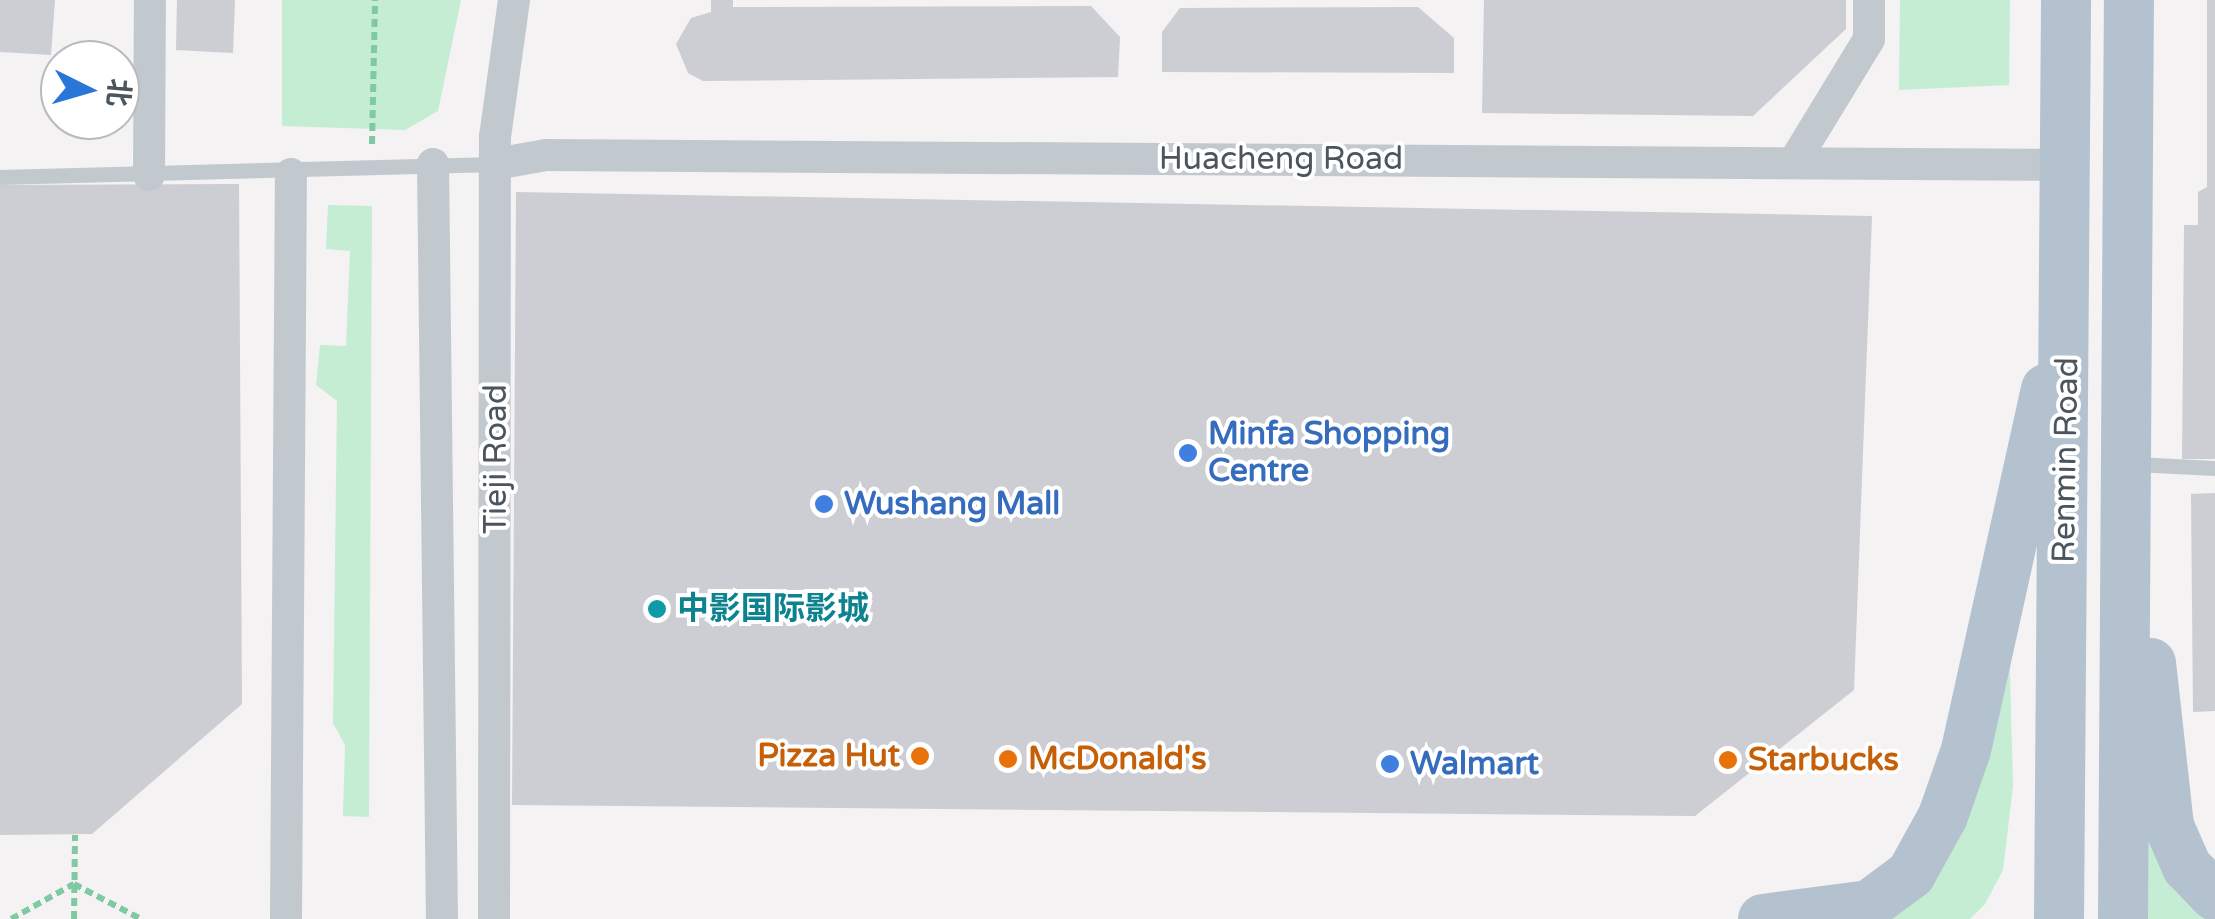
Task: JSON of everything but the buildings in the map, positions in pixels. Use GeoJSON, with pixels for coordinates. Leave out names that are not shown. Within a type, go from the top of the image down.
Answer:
{"type":"FeatureCollection","features":[{"type":"Feature","properties":{"kind":"main road","name":"Renmin Road"},"geometry":{"type":"LineString","coordinates":[[2059,919],[2068,297],[2066,0]]}},
{"type":"Feature","properties":{"kind":"main road","name":"Renmin Road"},"geometry":{"type":"LineString","coordinates":[[2123,919],[2130,0]]}},
{"type":"Feature","properties":{"kind":"main road"},"geometry":{"type":"LineString","coordinates":[[1763,919],[1869,905],[1911,874],[1942,816],[1966,750],[2068,297]]}},
{"type":"Feature","properties":{"kind":"main road"},"geometry":{"type":"LineString","coordinates":[[2129,480],[2169,826],[2187,867],[2215,896]]}},
{"type":"Feature","properties":{"kind":"street"},"geometry":{"type":"LineString","coordinates":[[149,175],[150,0]]}},
{"type":"Feature","properties":{"kind":"street","name":"Tieji Road"},"geometry":{"type":"LineString","coordinates":[[494,919],[496,164],[514,0]]}},
{"type":"Feature","properties":{"kind":"street"},"geometry":{"type":"LineString","coordinates":[[1794,162],[1870,39],[1870,0]]}},
{"type":"Feature","properties":{"kind":"street","name":"Huacheng Road"},"geometry":{"type":"LineString","coordinates":[[496,164],[546,155],[1172,171],[1794,162],[2067,166]]}},
{"type":"Feature","properties":{"kind":"street"},"geometry":{"type":"LineString","coordinates":[[433,164],[442,919]]}},
{"type":"Feature","properties":{"kind":"street"},"geometry":{"type":"LineString","coordinates":[[286,919],[291,174]]}},
{"type":"Feature","properties":{"kind":"lane"},"geometry":{"type":"LineString","coordinates":[[0,177],[291,174],[372,166],[496,164]]}},
{"type":"Feature","properties":{"kind":"lane"},"geometry":{"type":"LineString","coordinates":[[2129,480],[2215,468]]}},
{"type":"Feature","properties":{"kind":"path"},"geometry":{"type":"LineString","coordinates":[[372,166],[374,0]]}},
{"type":"Feature","properties":{"kind":"path"},"geometry":{"type":"LineString","coordinates":[[74,919],[75,834]]}},
{"type":"Feature","properties":{"kind":"path"},"geometry":{"type":"LineString","coordinates":[[11,919],[74,884]]}},
{"type":"Feature","properties":{"kind":"path"},"geometry":{"type":"LineString","coordinates":[[74,884],[141,919]]}},
{"type":"Feature","properties":{"kind":"green space"},"geometry":{"type":"Polygon","coordinates":[[[282,0],[461,0],[438,111],[405,130],[282,126],[282,0]]]}},
{"type":"Feature","properties":{"kind":"green space"},"geometry":{"type":"Polygon","coordinates":[[[1900,0],[2010,0],[2009,85],[1899,90],[1900,0]]]}},
{"type":"Feature","properties":{"kind":"green space"},"geometry":{"type":"Polygon","coordinates":[[[328,205],[372,206],[369,817],[343,816],[345,745],[333,723],[337,401],[316,385],[320,345],[346,346],[350,251],[326,249],[328,205]]]}},
{"type":"Feature","properties":{"kind":"green space"},"geometry":{"type":"Polygon","coordinates":[[[2007,565],[2013,786],[2003,870],[1985,904],[1970,919],[1773,919],[1911,874],[2007,565]]]}},
{"type":"Feature","properties":{"kind":"green space"},"geometry":{"type":"Polygon","coordinates":[[[2126,686],[2215,919],[2141,919],[2126,686]]]}},
{"type":"Feature","properties":{"kind":"place","name":"Minfa Shopping Centre"},"geometry":{"type":"Point","coordinates":[1188,453]}},
{"type":"Feature","properties":{"kind":"place","name":"Wushang Mall"},"geometry":{"type":"Point","coordinates":[824,504]}},
{"type":"Feature","properties":{"kind":"place","name":"中影国际影城"},"geometry":{"type":"Point","coordinates":[657,609]}},
{"type":"Feature","properties":{"kind":"place","name":"Pizza Hut"},"geometry":{"type":"Point","coordinates":[920,756]}},
{"type":"Feature","properties":{"kind":"place","name":"McDonald's"},"geometry":{"type":"Point","coordinates":[1008,759]}},
{"type":"Feature","properties":{"kind":"place","name":"Starbucks"},"geometry":{"type":"Point","coordinates":[1728,760]}},
{"type":"Feature","properties":{"kind":"place","name":"Walmart"},"geometry":{"type":"Point","coordinates":[1390,764]}}]}
